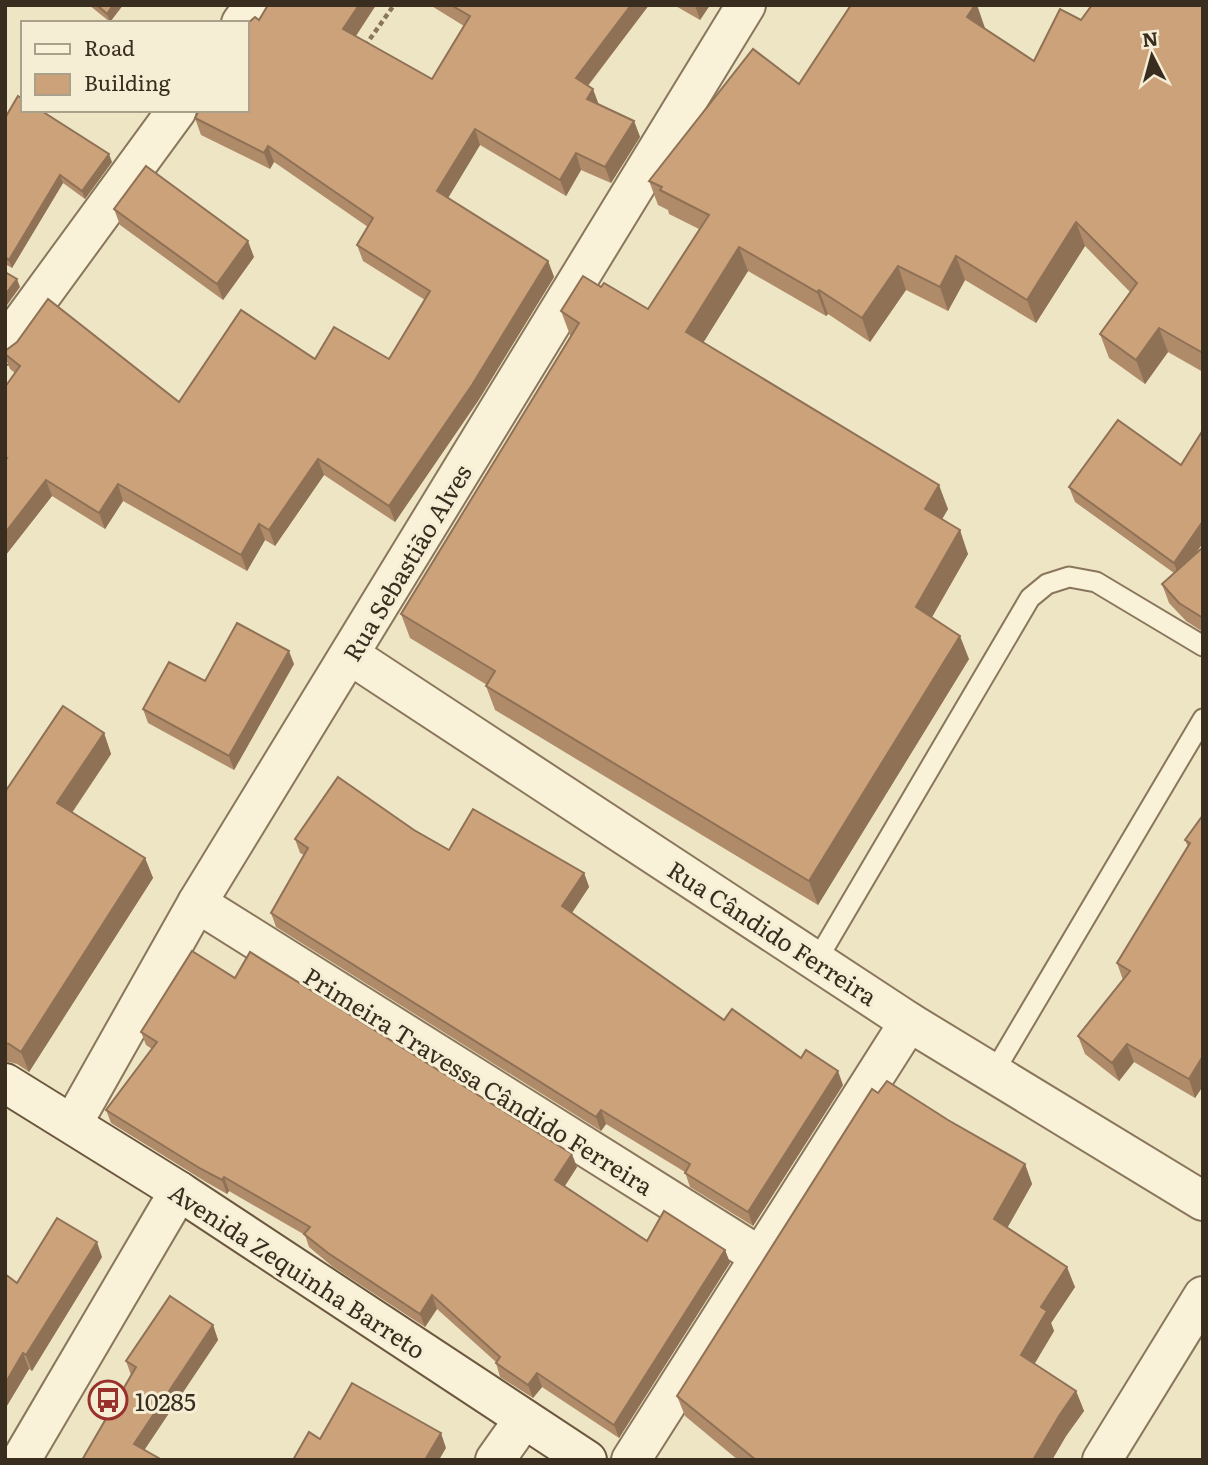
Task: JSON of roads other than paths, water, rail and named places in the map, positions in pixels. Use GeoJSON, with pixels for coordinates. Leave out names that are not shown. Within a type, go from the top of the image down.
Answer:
{"type":"FeatureCollection","features":[{"type":"Feature","properties":{"kind":"street"},"geometry":{"type":"LineString","coordinates":[[242,21],[254,5]]}},
{"type":"Feature","properties":{"kind":"street","name":"Rua Sebastião Alves"},"geometry":{"type":"LineString","coordinates":[[73,1123],[197,903],[746,5]]}},
{"type":"Feature","properties":{"kind":"street"},"geometry":{"type":"LineString","coordinates":[[5,345],[176,112]]}},
{"type":"Feature","properties":{"kind":"street","name":"Rua Cândido Ferreira"},"geometry":{"type":"LineString","coordinates":[[349,655],[909,1021],[1203,1201]]}},
{"type":"Feature","properties":{"kind":"street","name":"Primeira Travessa Cândido Ferreira"},"geometry":{"type":"LineString","coordinates":[[197,903],[761,1258]]}},
{"type":"Feature","properties":{"kind":"street"},"geometry":{"type":"LineString","coordinates":[[631,1460],[909,1021]]}},
{"type":"Feature","properties":{"kind":"street","name":"Avenida Zequinha Barreto"},"geometry":{"type":"LineString","coordinates":[[5,1083],[179,1191],[587,1460]]}},
{"type":"Feature","properties":{"kind":"street"},"geometry":{"type":"LineString","coordinates":[[20,1460],[179,1191]]}},
{"type":"Feature","properties":{"kind":"street"},"geometry":{"type":"LineString","coordinates":[[1102,1460],[1203,1296]]}},
{"type":"Feature","properties":{"kind":"street"},"geometry":{"type":"LineString","coordinates":[[495,1460],[524,1419]]}},
{"type":"Feature","properties":{"kind":"lane"},"geometry":{"type":"LineString","coordinates":[[817,960],[1030,597],[1047,584],[1069,577],[1096,582],[1203,646]]}},
{"type":"Feature","properties":{"kind":"lane"},"geometry":{"type":"LineString","coordinates":[[993,1072],[1203,719]]}},
{"type":"Feature","properties":{"kind":"place","name":"10285"},"geometry":{"type":"Point","coordinates":[108,1400]}}]}
